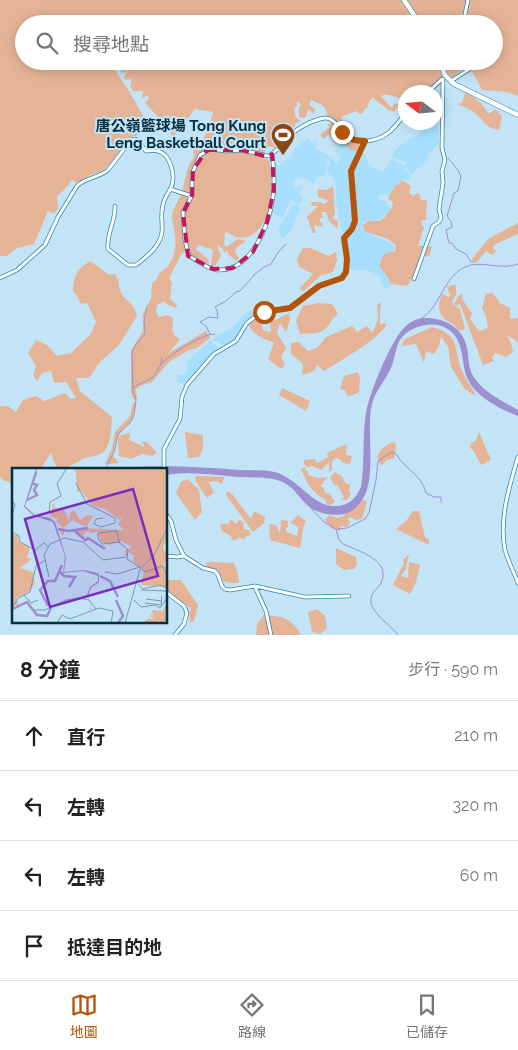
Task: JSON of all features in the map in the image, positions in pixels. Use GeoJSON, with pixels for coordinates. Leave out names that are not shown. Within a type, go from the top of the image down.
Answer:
{"type":"FeatureCollection","features":[{"type":"Feature","properties":{"kind":"main road"},"geometry":{"type":"LineString","coordinates":[[404,0],[414,15]]}},
{"type":"Feature","properties":{"kind":"main road"},"geometry":{"type":"LineString","coordinates":[[442,70],[444,78],[461,89],[518,115]]}},
{"type":"Feature","properties":{"kind":"street"},"geometry":{"type":"LineString","coordinates":[[465,15],[468,0]]}},
{"type":"Feature","properties":{"kind":"street"},"geometry":{"type":"LineString","coordinates":[[450,81],[468,70]]}},
{"type":"Feature","properties":{"kind":"street"},"geometry":{"type":"LineString","coordinates":[[436,85],[444,78]]}},
{"type":"Feature","properties":{"kind":"street"},"geometry":{"type":"LineString","coordinates":[[414,279],[433,226],[439,222],[440,218],[439,209],[443,183],[442,171],[445,160],[442,148],[444,78]]}},
{"type":"Feature","properties":{"kind":"street"},"geometry":{"type":"LineString","coordinates":[[272,154],[274,189],[268,222],[253,252],[233,268],[213,269],[188,256],[183,213],[192,196],[193,170],[200,155],[207,150],[242,150],[267,157],[294,132],[307,124],[324,118],[332,120],[349,138],[356,141],[375,139],[388,134],[398,122]]}},
{"type":"Feature","properties":{"kind":"street"},"geometry":{"type":"LineString","coordinates":[[0,278],[17,270],[45,246],[58,217],[77,186],[81,182],[103,174],[108,170],[133,139],[136,139],[146,151],[159,151],[167,158],[173,176],[170,189],[163,204],[161,218],[162,233],[150,254],[136,265],[128,265],[108,249],[108,242],[116,215],[115,206]]}},
{"type":"Feature","properties":{"kind":"street"},"geometry":{"type":"LineString","coordinates":[[164,466],[164,449],[180,419],[182,397],[185,389],[214,354],[236,341],[247,323],[260,313],[290,308],[319,286],[339,280],[344,274],[347,252],[344,238],[353,226],[355,218],[351,171],[365,141]]}},
{"type":"Feature","properties":{"kind":"street"},"geometry":{"type":"LineString","coordinates":[[170,189],[192,196]]}},
{"type":"Feature","properties":{"kind":"street"},"geometry":{"type":"LineString","coordinates":[[518,457],[508,494],[503,522],[503,536],[506,552],[518,583]]}},
{"type":"Feature","properties":{"kind":"street"},"geometry":{"type":"LineString","coordinates":[[168,518],[184,556],[203,568],[216,571],[225,589],[255,586],[305,597],[349,596]]}},
{"type":"Feature","properties":{"kind":"street"},"geometry":{"type":"LineString","coordinates":[[168,556],[184,556]]}},
{"type":"Feature","properties":{"kind":"street"},"geometry":{"type":"LineString","coordinates":[[255,586],[266,611],[271,635]]}},
{"type":"Feature","properties":{"kind":"street"},"geometry":{"type":"LineString","coordinates":[[168,594],[184,606],[187,613],[184,624],[175,635]]}},
{"type":"Feature","properties":{"kind":"highlighted area"},"geometry":{"type":"Polygon","coordinates":[[[207,150],[242,150],[268,157],[272,154],[274,189],[267,222],[253,252],[233,268],[213,269],[188,256],[183,213],[192,195],[193,170],[207,150]]]}},
{"type":"Feature","properties":{"kind":"shaded area"},"geometry":{"type":"Polygon","coordinates":[[[0,0],[518,0],[518,96],[507,92],[482,90],[470,70],[503,70],[503,15],[15,15],[15,70],[115,70],[148,124],[136,136],[132,136],[103,171],[90,175],[77,183],[72,180],[57,196],[58,208],[54,214],[48,211],[34,244],[17,248],[7,256],[0,256],[0,0]]]}},
{"type":"Feature","properties":{"kind":"shaded area"},"geometry":{"type":"Polygon","coordinates":[[[128,70],[462,70],[451,78],[446,71],[440,85],[398,85],[398,98],[387,95],[381,96],[392,108],[394,104],[398,104],[398,108],[395,109],[396,111],[390,111],[373,98],[363,113],[359,114],[356,111],[341,117],[344,126],[336,121],[335,129],[343,126],[348,136],[353,133],[360,146],[364,145],[364,151],[349,150],[349,147],[341,142],[337,136],[327,135],[325,138],[322,138],[321,134],[330,127],[328,125],[331,122],[327,116],[326,109],[311,100],[309,105],[315,109],[314,113],[308,109],[306,117],[299,117],[301,104],[297,101],[294,109],[296,118],[300,120],[275,148],[270,146],[261,157],[269,160],[274,174],[271,182],[272,201],[269,216],[257,231],[249,236],[236,237],[225,232],[224,244],[226,247],[238,239],[246,241],[236,248],[235,252],[239,258],[236,261],[227,251],[224,253],[223,249],[217,245],[221,256],[215,266],[211,266],[213,250],[199,245],[196,249],[208,259],[209,265],[204,261],[195,262],[190,260],[192,255],[186,252],[182,253],[169,278],[172,283],[170,299],[177,305],[176,308],[166,304],[164,301],[157,305],[158,317],[168,315],[173,318],[172,330],[175,336],[180,339],[169,353],[206,331],[210,338],[197,348],[189,350],[169,362],[152,382],[136,388],[137,400],[133,399],[131,392],[131,350],[143,331],[143,314],[151,298],[152,283],[160,272],[168,266],[175,251],[172,215],[194,157],[193,152],[196,143],[201,142],[208,131],[213,112],[195,109],[188,118],[183,119],[179,123],[181,127],[173,137],[145,103],[149,98],[147,95],[142,99],[143,91],[133,91],[130,86],[132,79],[125,80],[124,77],[128,70]]]}},
{"type":"Feature","properties":{"kind":"shaded area"},"geometry":{"type":"Polygon","coordinates":[[[465,93],[482,104],[489,114],[495,109],[502,116],[499,130],[488,126],[474,112],[458,104],[462,103],[465,93]]]}},
{"type":"Feature","properties":{"kind":"shaded area"},"geometry":{"type":"Polygon","coordinates":[[[423,130],[439,130],[439,144],[428,155],[428,159],[411,175],[407,170],[405,162],[393,157],[393,152],[407,140],[417,136],[423,130]]]}},
{"type":"Feature","properties":{"kind":"shaded area"},"geometry":{"type":"Polygon","coordinates":[[[308,138],[310,143],[317,138],[315,148],[332,157],[336,164],[341,158],[335,151],[342,142],[359,151],[352,165],[350,175],[353,223],[350,228],[342,233],[336,201],[336,185],[334,179],[328,173],[327,167],[330,165],[331,158],[327,162],[324,176],[317,177],[313,184],[303,177],[300,179],[298,177],[292,183],[294,188],[303,186],[299,193],[303,198],[299,205],[290,198],[283,218],[273,214],[276,197],[274,193],[275,165],[280,165],[292,155],[294,149],[308,138]]]}},
{"type":"Feature","properties":{"kind":"shaded area"},"geometry":{"type":"Polygon","coordinates":[[[361,154],[364,154],[370,166],[383,172],[392,159],[404,165],[406,171],[411,176],[407,181],[403,179],[400,183],[395,184],[388,196],[385,194],[378,196],[378,199],[385,201],[393,212],[392,215],[364,222],[357,220],[352,174],[361,154]]]}},
{"type":"Feature","properties":{"kind":"shaded area"},"geometry":{"type":"Polygon","coordinates":[[[402,180],[411,186],[409,193],[413,196],[417,193],[420,195],[421,200],[427,200],[426,220],[422,220],[421,225],[424,227],[418,246],[432,246],[429,256],[422,257],[415,275],[407,286],[391,284],[379,266],[384,254],[395,251],[396,245],[388,239],[364,231],[363,225],[368,221],[380,221],[386,216],[393,206],[392,201],[388,200],[389,196],[395,185],[400,184],[402,180]]]}},
{"type":"Feature","properties":{"kind":"shaded area"},"geometry":{"type":"Polygon","coordinates":[[[333,186],[335,214],[332,218],[338,221],[338,229],[329,221],[326,212],[321,212],[323,217],[319,219],[323,227],[314,225],[316,233],[313,233],[307,217],[318,206],[312,206],[311,202],[325,204],[328,200],[318,197],[318,189],[327,190],[333,186]]]}},
{"type":"Feature","properties":{"kind":"shaded area"},"geometry":{"type":"Polygon","coordinates":[[[294,204],[300,208],[291,231],[282,239],[278,229],[294,204]]]}},
{"type":"Feature","properties":{"kind":"shaded area"},"geometry":{"type":"Polygon","coordinates":[[[356,221],[364,223],[361,229],[387,241],[395,247],[393,251],[382,257],[379,267],[388,271],[392,285],[386,289],[380,277],[374,273],[367,270],[347,270],[347,247],[344,238],[356,221]]]}},
{"type":"Feature","properties":{"kind":"shaded area"},"geometry":{"type":"Polygon","coordinates":[[[518,223],[518,234],[494,245],[493,248],[496,251],[492,255],[486,251],[477,262],[471,260],[488,239],[518,223]]]}},
{"type":"Feature","properties":{"kind":"shaded area"},"geometry":{"type":"Polygon","coordinates":[[[303,248],[310,248],[329,256],[336,252],[337,260],[333,272],[320,276],[304,291],[299,289],[313,274],[299,267],[297,259],[303,248]]]}},
{"type":"Feature","properties":{"kind":"shaded area"},"geometry":{"type":"Polygon","coordinates":[[[90,261],[108,274],[115,274],[121,293],[132,305],[137,316],[119,345],[100,362],[89,378],[76,378],[80,391],[112,417],[108,444],[103,453],[88,457],[65,468],[57,468],[51,453],[43,465],[44,468],[12,468],[12,491],[10,482],[4,481],[0,477],[0,407],[8,406],[16,412],[23,400],[36,396],[44,401],[65,393],[71,399],[76,398],[66,382],[54,383],[51,371],[42,373],[37,381],[33,375],[36,366],[28,353],[36,340],[47,345],[57,356],[71,353],[90,335],[96,322],[87,303],[81,304],[73,291],[77,273],[90,261]]]}},
{"type":"Feature","properties":{"kind":"shaded area"},"geometry":{"type":"Polygon","coordinates":[[[456,285],[456,295],[452,301],[453,305],[460,309],[465,329],[459,331],[443,317],[439,308],[442,294],[449,297],[447,287],[456,285]]]}},
{"type":"Feature","properties":{"kind":"shaded area"},"geometry":{"type":"Polygon","coordinates":[[[493,293],[500,303],[510,308],[510,319],[518,318],[518,344],[507,335],[513,352],[506,357],[495,353],[492,358],[494,361],[483,365],[460,304],[456,306],[454,304],[460,294],[463,294],[462,299],[472,313],[470,319],[479,331],[488,328],[486,316],[482,308],[486,294],[493,293]]]}},
{"type":"Feature","properties":{"kind":"shaded area"},"geometry":{"type":"Polygon","coordinates":[[[382,302],[380,324],[387,323],[384,329],[359,349],[324,371],[317,365],[314,371],[302,375],[303,364],[291,354],[291,343],[299,342],[308,351],[318,347],[326,337],[352,326],[357,332],[367,326],[372,333],[378,319],[377,305],[382,302]]]}},
{"type":"Feature","properties":{"kind":"shaded area"},"geometry":{"type":"Polygon","coordinates":[[[265,303],[265,309],[250,318],[235,340],[224,345],[212,340],[231,329],[244,314],[265,303]]]}},
{"type":"Feature","properties":{"kind":"shaded area"},"geometry":{"type":"Polygon","coordinates":[[[318,303],[332,304],[338,314],[325,330],[300,334],[296,320],[303,306],[318,303]]]}},
{"type":"Feature","properties":{"kind":"shaded area"},"geometry":{"type":"Polygon","coordinates":[[[289,313],[290,320],[286,332],[280,323],[277,333],[286,348],[281,357],[285,365],[281,369],[268,359],[274,343],[255,334],[248,323],[263,316],[261,322],[263,330],[271,332],[270,318],[276,320],[289,313]]]}},
{"type":"Feature","properties":{"kind":"shaded area"},"geometry":{"type":"Polygon","coordinates":[[[417,319],[437,319],[451,324],[465,340],[470,368],[476,380],[492,395],[518,410],[518,416],[492,403],[480,395],[471,385],[466,374],[462,352],[453,334],[440,326],[425,325],[417,327],[400,339],[391,368],[373,399],[370,417],[369,480],[365,494],[358,505],[347,513],[334,515],[315,510],[307,505],[286,484],[270,478],[193,473],[168,475],[168,468],[130,468],[178,467],[269,471],[285,476],[319,502],[326,505],[338,506],[350,502],[361,487],[364,431],[371,394],[392,345],[403,329],[417,319]]]}},
{"type":"Feature","properties":{"kind":"shaded area"},"geometry":{"type":"Polygon","coordinates":[[[432,327],[453,339],[463,373],[475,396],[464,388],[451,367],[448,347],[441,336],[439,346],[434,354],[426,351],[424,363],[416,344],[401,346],[405,339],[432,327]]]}},
{"type":"Feature","properties":{"kind":"shaded area"},"geometry":{"type":"Polygon","coordinates":[[[210,340],[219,348],[187,383],[178,383],[177,374],[185,375],[186,363],[210,340]]]}},
{"type":"Feature","properties":{"kind":"shaded area"},"geometry":{"type":"Polygon","coordinates":[[[358,372],[360,377],[359,392],[347,396],[345,390],[340,389],[344,376],[358,372]]]}},
{"type":"Feature","properties":{"kind":"shaded area"},"geometry":{"type":"Polygon","coordinates":[[[282,388],[310,401],[306,411],[279,395],[282,388]]]}},
{"type":"Feature","properties":{"kind":"shaded area"},"geometry":{"type":"Polygon","coordinates":[[[133,402],[137,402],[133,419],[118,436],[113,456],[119,463],[105,464],[112,448],[115,432],[130,416],[133,402]]]}},
{"type":"Feature","properties":{"kind":"shaded area"},"geometry":{"type":"Polygon","coordinates":[[[185,432],[203,435],[203,448],[199,457],[188,458],[185,432]]]}},
{"type":"Feature","properties":{"kind":"shaded area"},"geometry":{"type":"Polygon","coordinates":[[[479,432],[491,460],[481,465],[470,448],[471,443],[476,440],[479,432]]]}},
{"type":"Feature","properties":{"kind":"shaded area"},"geometry":{"type":"Polygon","coordinates":[[[130,433],[129,440],[145,447],[142,441],[147,442],[157,453],[152,456],[142,454],[131,459],[119,456],[118,438],[121,435],[130,433]]]}},
{"type":"Feature","properties":{"kind":"shaded area"},"geometry":{"type":"Polygon","coordinates":[[[392,442],[396,443],[394,458],[387,460],[381,466],[377,457],[381,449],[392,442]]]}},
{"type":"Feature","properties":{"kind":"shaded area"},"geometry":{"type":"Polygon","coordinates":[[[347,444],[346,455],[352,456],[350,464],[343,463],[336,458],[332,461],[332,470],[329,472],[329,462],[321,470],[313,466],[307,467],[304,464],[304,460],[315,459],[317,463],[328,457],[327,453],[347,444]]]}},
{"type":"Feature","properties":{"kind":"shaded area"},"geometry":{"type":"Polygon","coordinates":[[[305,467],[308,475],[318,478],[328,477],[320,486],[324,488],[325,493],[330,494],[335,502],[329,505],[326,504],[326,500],[313,491],[301,469],[305,467]]]}},
{"type":"Feature","properties":{"kind":"shaded area"},"geometry":{"type":"Polygon","coordinates":[[[335,472],[342,476],[345,483],[351,485],[349,490],[351,494],[347,500],[341,500],[344,497],[330,477],[335,472]]]}},
{"type":"Feature","properties":{"kind":"shaded area"},"geometry":{"type":"Polygon","coordinates":[[[195,476],[224,477],[222,484],[216,481],[209,482],[214,493],[207,498],[196,482],[195,476]]]}},
{"type":"Feature","properties":{"kind":"shaded area"},"geometry":{"type":"Polygon","coordinates":[[[188,479],[199,490],[202,512],[195,520],[176,493],[181,482],[188,479]]]}},
{"type":"Feature","properties":{"kind":"shaded area"},"geometry":{"type":"Polygon","coordinates":[[[227,491],[233,495],[251,519],[254,511],[265,517],[264,523],[253,532],[226,495],[227,491]]]}},
{"type":"Feature","properties":{"kind":"shaded area"},"geometry":{"type":"Polygon","coordinates":[[[363,500],[367,501],[362,519],[356,520],[350,517],[347,527],[341,526],[340,531],[331,528],[325,520],[329,515],[337,518],[344,516],[363,500]]]}},
{"type":"Feature","properties":{"kind":"shaded area"},"geometry":{"type":"Polygon","coordinates":[[[413,511],[419,511],[425,537],[429,540],[429,545],[396,529],[406,521],[413,511]]]}},
{"type":"Feature","properties":{"kind":"shaded area"},"geometry":{"type":"Polygon","coordinates":[[[298,515],[306,521],[300,548],[270,540],[269,524],[276,525],[280,533],[281,520],[288,521],[286,532],[297,536],[299,527],[290,523],[298,515]]]}},
{"type":"Feature","properties":{"kind":"shaded area"},"geometry":{"type":"Polygon","coordinates":[[[231,519],[236,524],[239,520],[243,521],[244,529],[249,530],[251,535],[246,536],[244,540],[239,537],[232,540],[231,536],[222,531],[220,524],[228,524],[231,519]]]}},
{"type":"Feature","properties":{"kind":"shaded area"},"geometry":{"type":"Polygon","coordinates":[[[336,548],[356,557],[357,565],[354,569],[344,570],[336,564],[336,548]]]}},
{"type":"Feature","properties":{"kind":"shaded area"},"geometry":{"type":"Polygon","coordinates":[[[409,554],[406,569],[401,576],[408,578],[409,562],[420,565],[416,582],[410,594],[393,585],[404,563],[403,560],[409,554]]]}},
{"type":"Feature","properties":{"kind":"shaded area"},"geometry":{"type":"Polygon","coordinates":[[[210,562],[234,563],[239,583],[225,581],[216,570],[204,566],[210,562]]]}},
{"type":"Feature","properties":{"kind":"shaded area"},"geometry":{"type":"Polygon","coordinates":[[[168,580],[181,580],[198,605],[194,621],[190,623],[189,613],[191,609],[168,591],[168,580]]]}},
{"type":"Feature","properties":{"kind":"shaded area"},"geometry":{"type":"Polygon","coordinates":[[[317,609],[325,616],[327,628],[320,634],[312,632],[308,612],[317,609]]]}},
{"type":"Feature","properties":{"kind":"shaded area"},"geometry":{"type":"Polygon","coordinates":[[[264,615],[276,616],[290,621],[301,635],[256,635],[257,624],[264,615]]]}},
{"type":"Feature","properties":{"kind":"waterway"},"geometry":{"type":"LineString","coordinates":[[448,158],[461,177],[458,191],[454,193],[447,216],[451,221],[452,227],[446,230],[449,243],[452,243],[456,249],[466,254],[471,262],[475,262]]}},
{"type":"Feature","properties":{"kind":"waterway"},"geometry":{"type":"LineString","coordinates":[[210,334],[206,326],[200,322],[209,317],[218,318],[215,307],[240,291],[256,273],[271,264],[286,244]]}},
{"type":"Feature","properties":{"kind":"waterway"},"geometry":{"type":"LineString","coordinates":[[422,318],[432,309],[448,282],[464,268],[477,264],[505,266],[518,264]]}},
{"type":"Feature","properties":{"kind":"waterway"},"geometry":{"type":"LineString","coordinates":[[106,468],[114,452],[118,434],[130,423],[134,415],[136,399],[133,392],[132,352],[145,334],[144,321],[147,307]]}},
{"type":"Feature","properties":{"kind":"waterway"},"geometry":{"type":"LineString","coordinates":[[133,388],[153,377],[161,364],[178,350],[203,337],[215,334]]}},
{"type":"Feature","properties":{"kind":"waterway"},"geometry":{"type":"LineString","coordinates":[[161,364],[162,358]]}},
{"type":"Feature","properties":{"kind":"waterway"},"geometry":{"type":"LineString","coordinates":[[338,529],[347,528],[365,519],[369,513],[378,461],[391,452],[396,454],[417,476],[426,493],[434,497],[441,497],[441,502]]}},
{"type":"Feature","properties":{"kind":"waterway"},"geometry":{"type":"LineString","coordinates":[[309,506],[324,522],[336,529],[339,540],[343,544],[365,553],[378,562],[382,568],[383,575],[381,583],[372,594],[371,604],[377,614],[398,635]]}},
{"type":"Feature","properties":{"kind":"place","name":"唐公嶺籃球場 Tong Kung Leng Basketball Court"},"geometry":{"type":"Point","coordinates":[283,156]}},
{"type":"Feature","properties":{"kind":"route"},"geometry":{"type":"LineString","coordinates":[[264,312],[290,308],[319,286],[339,280],[346,272],[347,252],[344,235],[352,229],[355,221],[351,171],[365,141],[354,140],[342,132]]}}]}
